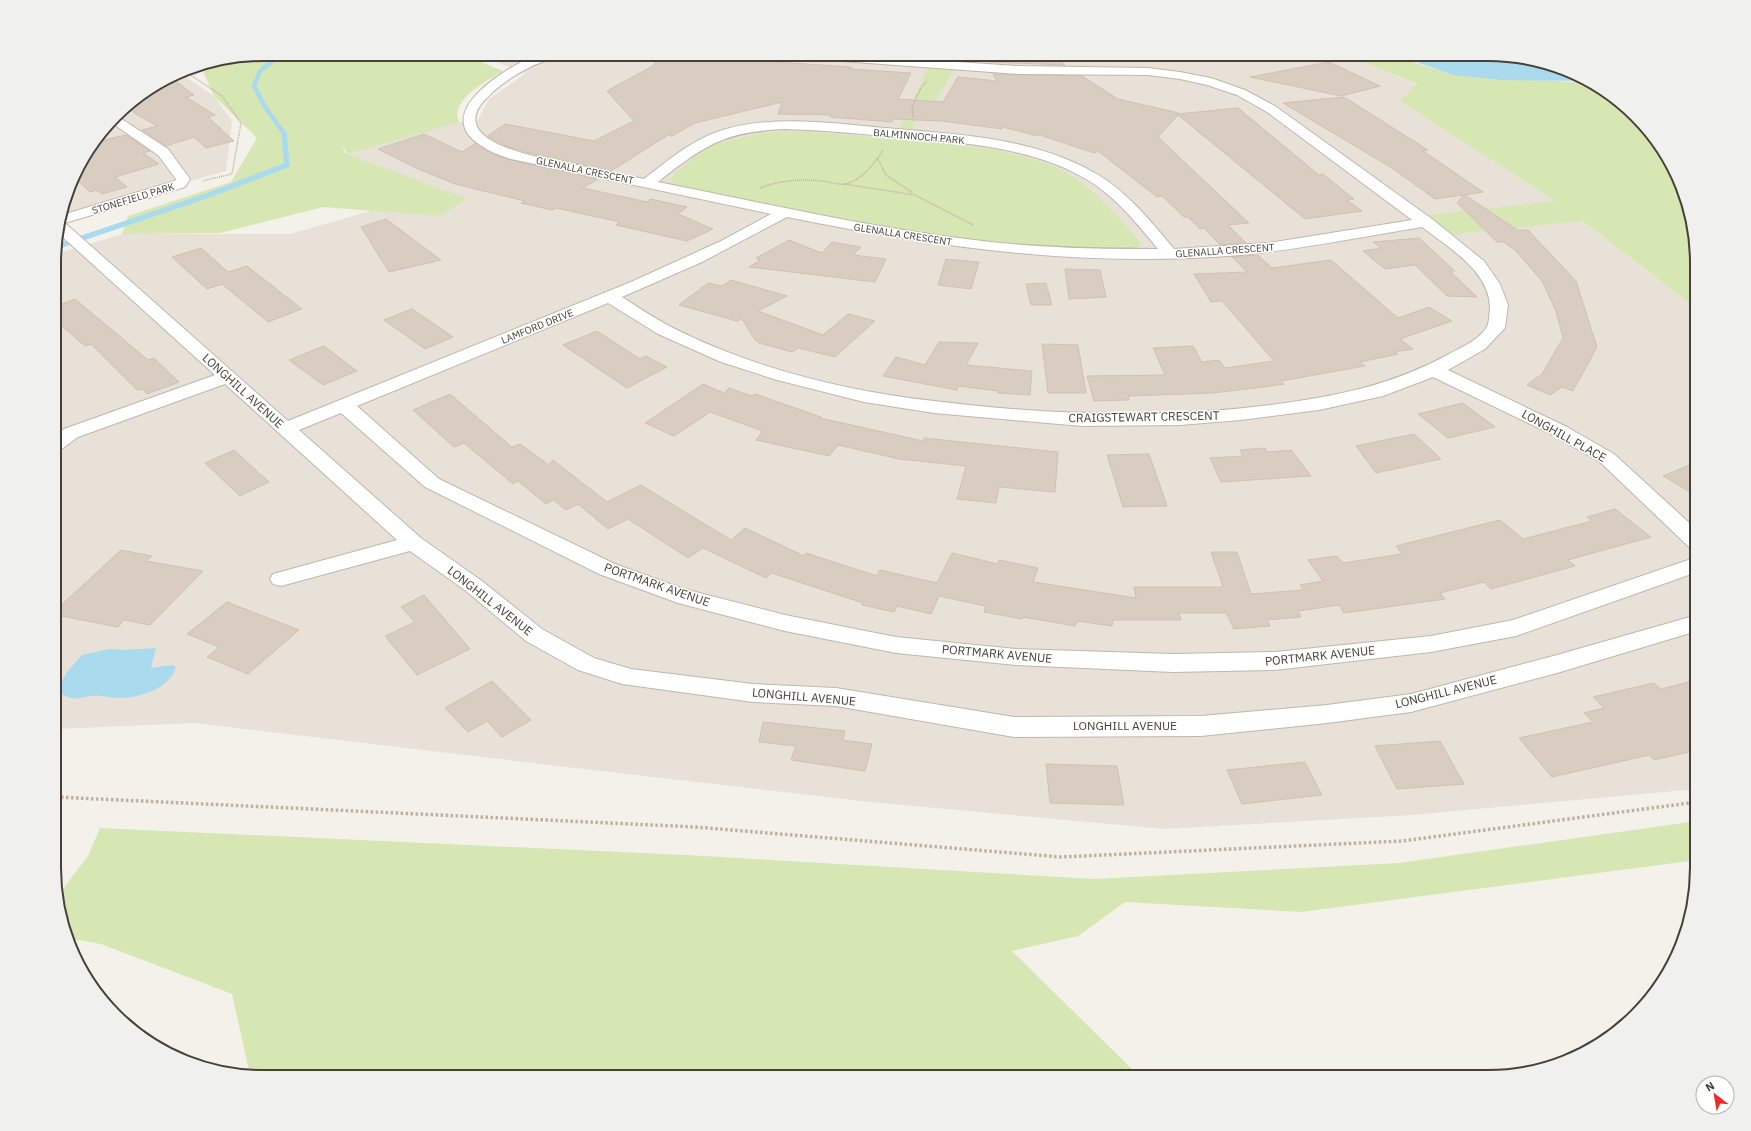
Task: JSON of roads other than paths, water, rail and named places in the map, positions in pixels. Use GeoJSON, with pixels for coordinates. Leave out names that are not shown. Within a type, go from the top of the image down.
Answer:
{"type":"FeatureCollection","features":[{"type":"Feature","properties":{"kind":"street","name":"GLENALLA CRESCENT"},"geometry":{"type":"LineString","coordinates":[[535,61],[522,67],[480,97],[474,105],[470,125],[476,134],[490,146],[511,154],[784,213],[918,238],[1017,250],[1079,253],[1169,253],[1249,249],[1294,244],[1428,222]]}},
{"type":"Feature","properties":{"kind":"street"},"geometry":{"type":"LineString","coordinates":[[884,61],[1025,70],[1159,72],[1192,77],[1219,85],[1262,103],[1428,222]]}},
{"type":"Feature","properties":{"kind":"street","name":"STONEFIELD PARK"},"geometry":{"type":"LineString","coordinates":[[66,218],[180,184],[183,179],[163,152],[119,122]]}},
{"type":"Feature","properties":{"kind":"street","name":"BALMINNOCH PARK"},"geometry":{"type":"LineString","coordinates":[[647,183],[695,147],[709,139],[730,132],[769,125],[788,125],[979,141],[1033,153],[1061,162],[1088,174],[1109,188],[1143,222],[1169,253]]}},
{"type":"Feature","properties":{"kind":"street","name":"LAMFORD DRIVE"},"geometry":{"type":"LineString","coordinates":[[285,429],[610,297],[715,250],[754,231],[784,213]]}},
{"type":"Feature","properties":{"kind":"street","name":"CRAIGSTEWART CRESCENT"},"geometry":{"type":"LineString","coordinates":[[610,297],[664,330],[727,358],[783,376],[864,396],[934,407],[1082,420],[1180,419],[1241,414],[1318,404],[1376,392],[1434,370],[1479,345],[1496,328],[1500,305],[1492,284],[1478,264],[1428,222]]}},
{"type":"Feature","properties":{"kind":"street","name":"LONGHILL AVENUE"},"geometry":{"type":"LineString","coordinates":[[64,231],[413,543],[474,586],[534,635],[586,664],[631,678],[753,692],[836,697],[1014,726],[1201,726],[1327,714],[1411,703],[1558,664],[1690,625]]}},
{"type":"Feature","properties":{"kind":"street","name":"LONGHILL PLACE"},"geometry":{"type":"LineString","coordinates":[[1434,370],[1560,431],[1607,458],[1690,535]]}},
{"type":"Feature","properties":{"kind":"street"},"geometry":{"type":"LineString","coordinates":[[61,441],[71,434],[92,425],[227,377]]}},
{"type":"Feature","properties":{"kind":"street","name":"PORTMARK AVENUE"},"geometry":{"type":"LineString","coordinates":[[344,405],[432,483],[508,522],[606,569],[678,595],[785,623],[896,645],[1016,657],[1174,663],[1275,662],[1431,644],[1516,628],[1690,566]]}},
{"type":"Feature","properties":{"kind":"street"},"geometry":{"type":"LineString","coordinates":[[281,579],[413,543]]}},
{"type":"Feature","properties":{"kind":"water"},"geometry":{"type":"Polygon","coordinates":[[[1414,61],[1501,61],[1540,68],[1575,81],[1502,80],[1453,75],[1414,61]]]}},
{"type":"Feature","properties":{"kind":"water"},"geometry":{"type":"Polygon","coordinates":[[[156,648],[151,668],[172,665],[176,667],[168,681],[162,686],[138,696],[119,698],[98,696],[73,698],[61,693],[61,682],[67,672],[82,655],[109,649],[125,650],[156,648]]]}},
{"type":"Feature","properties":{"kind":"waterway"},"geometry":{"type":"LineString","coordinates":[[272,61],[260,71],[254,86],[264,105],[285,135]]}},
{"type":"Feature","properties":{"kind":"waterway"},"geometry":{"type":"LineString","coordinates":[[62,245],[209,195],[287,165],[284,134]]}}]}
